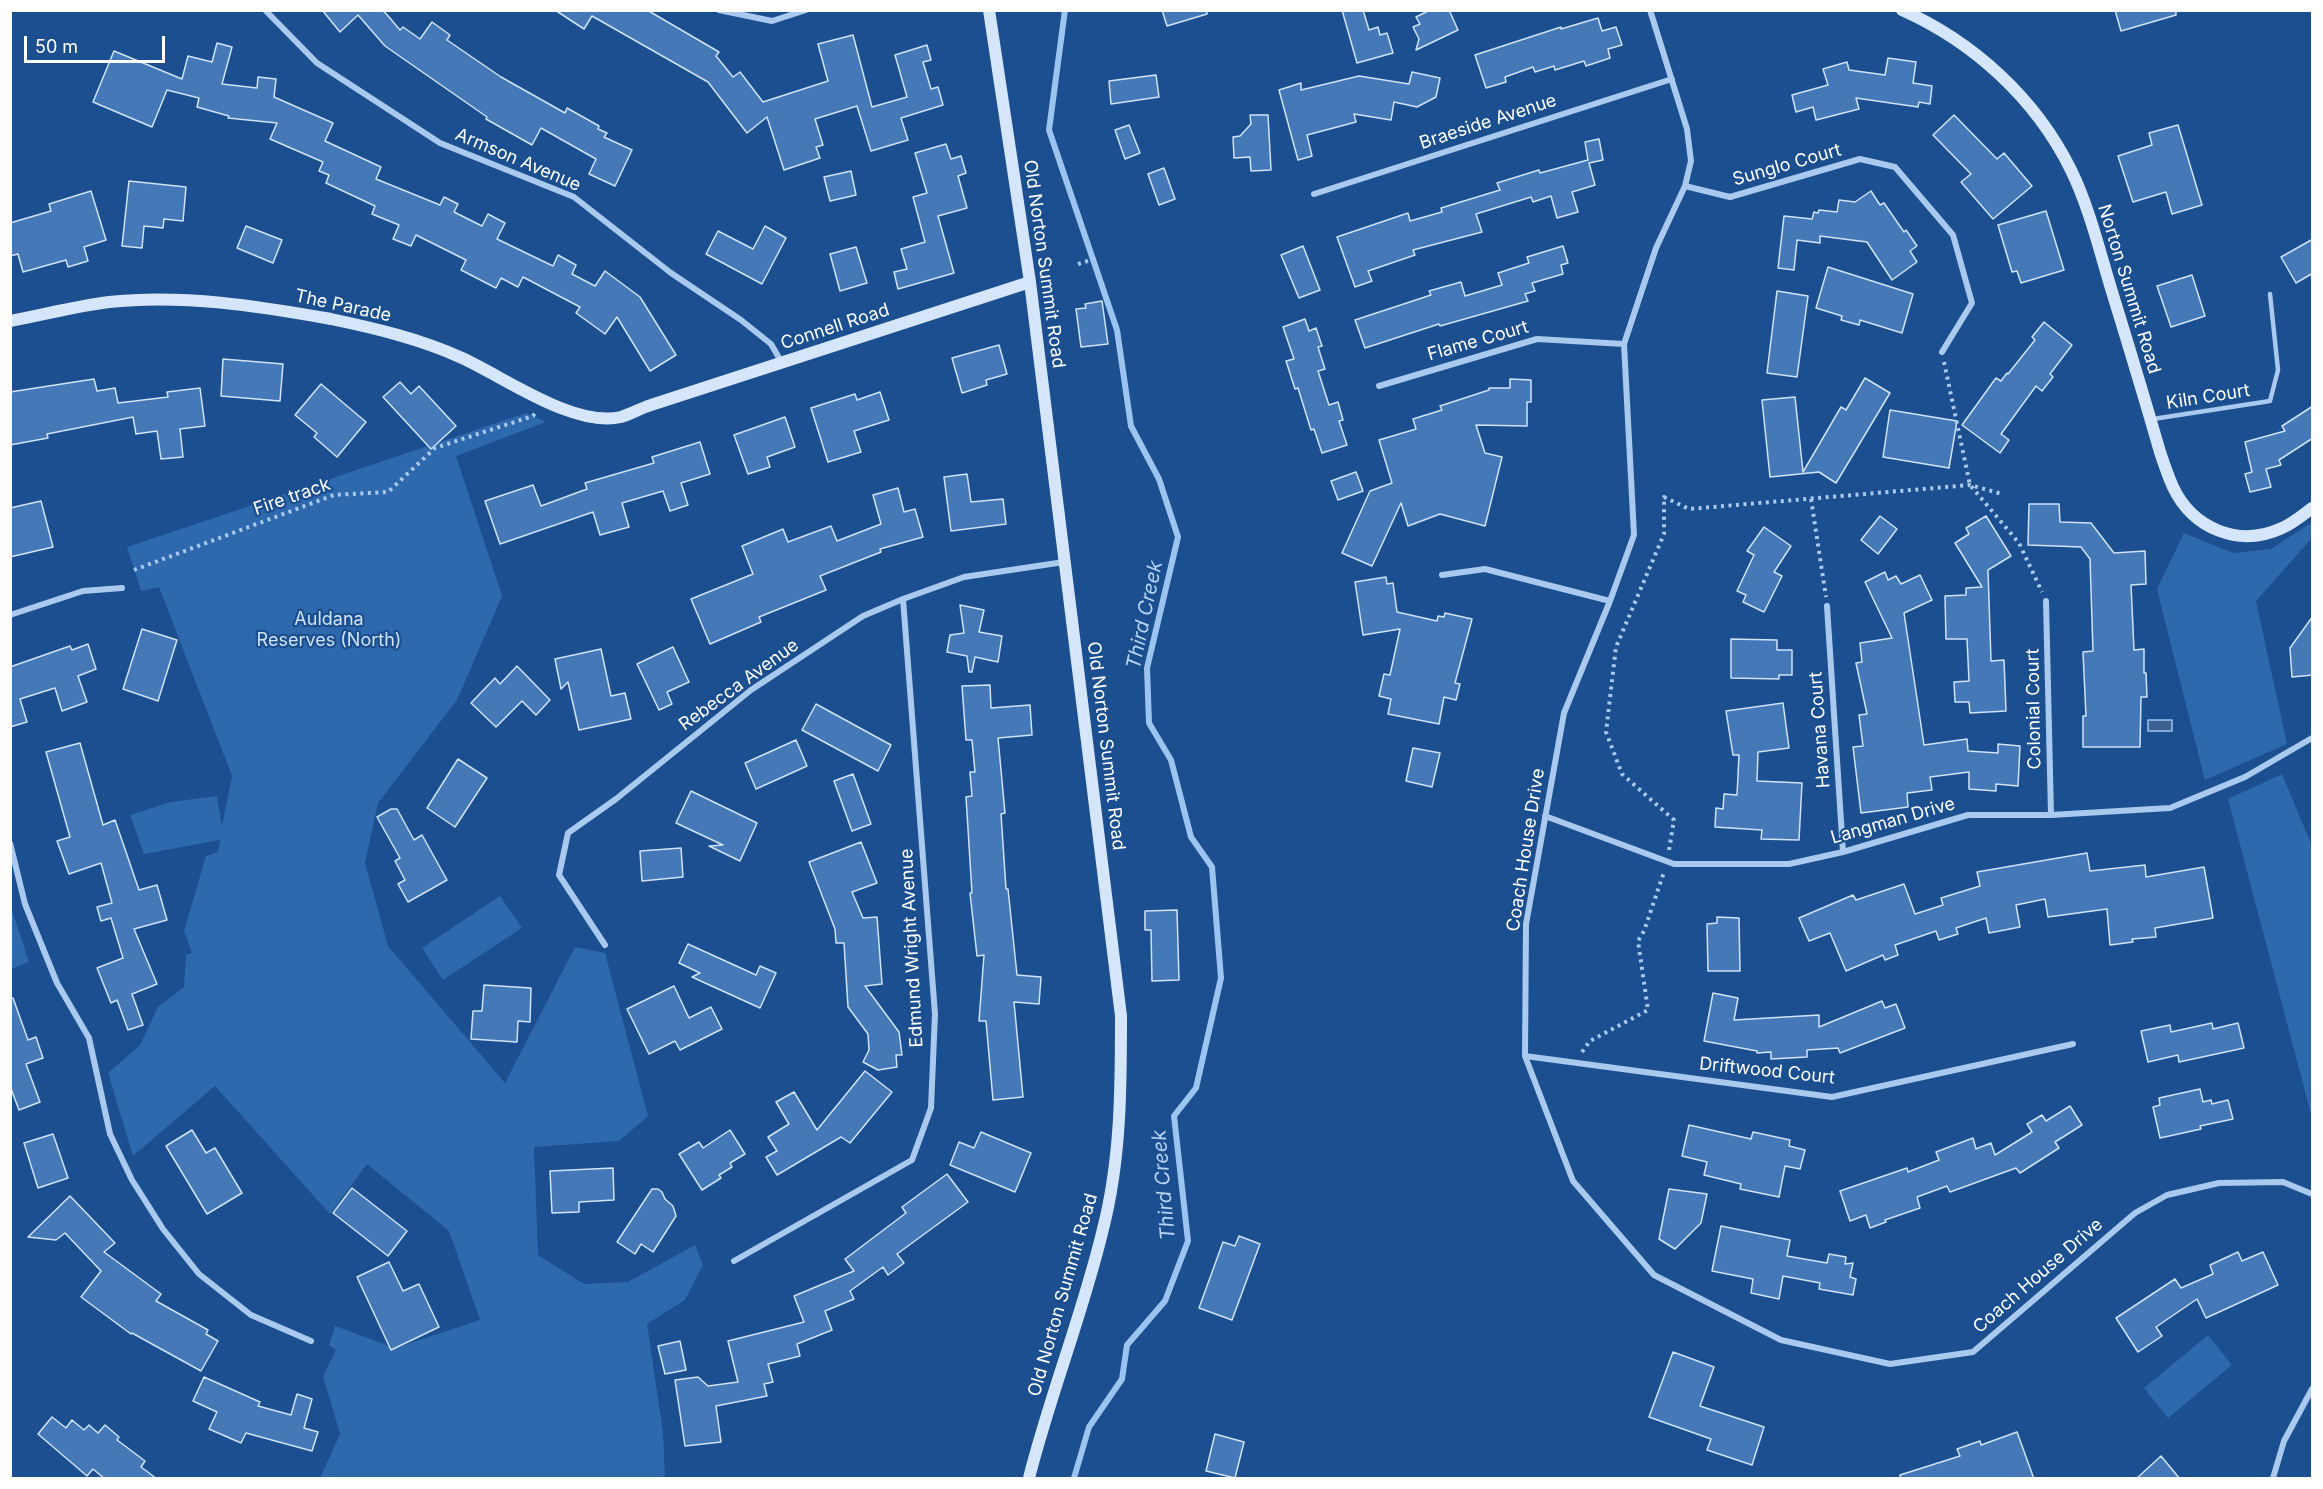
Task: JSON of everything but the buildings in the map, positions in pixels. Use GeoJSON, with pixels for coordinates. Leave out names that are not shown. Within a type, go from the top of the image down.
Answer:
{"type":"FeatureCollection","features":[{"type":"Feature","properties":{"kind":"main road","name":"Old Norton Summit Road"},"geometry":{"type":"LineString","coordinates":[[989,10],[1030,282],[1121,1016],[1121,1096],[1115,1166],[1104,1229],[1029,1479]]}},
{"type":"Feature","properties":{"kind":"main road","name":"Norton Summit Road"},"geometry":{"type":"LineString","coordinates":[[1902,10],[1925,15],[2000,74],[2038,117],[2059,147],[2072,171],[2093,228],[2173,488],[2188,510],[2205,525],[2229,535],[2255,537],[2282,528],[2313,508]]}},
{"type":"Feature","properties":{"kind":"main road","name":"Connell Road"},"geometry":{"type":"LineString","coordinates":[[651,405],[1030,282]]}},
{"type":"Feature","properties":{"kind":"main road","name":"The Parade"},"geometry":{"type":"LineString","coordinates":[[10,321],[109,302],[165,300],[221,302],[331,320],[418,342],[460,357],[557,407],[584,416],[621,417],[651,405]]}},
{"type":"Feature","properties":{"kind":"street","name":"Armson Avenue"},"geometry":{"type":"LineString","coordinates":[[265,10],[317,63],[441,143],[574,197],[671,273],[771,344],[783,363]]}},
{"type":"Feature","properties":{"kind":"street"},"geometry":{"type":"LineString","coordinates":[[719,10],[772,21],[806,10]]}},
{"type":"Feature","properties":{"kind":"street","name":"Coach House Drive"},"geometry":{"type":"LineString","coordinates":[[1650,10],[1687,129],[1691,161],[1685,186],[1656,248],[1624,344],[1634,535],[1610,602],[1564,713],[1526,924],[1525,1056],[1573,1181],[1654,1275],[1781,1340],[1890,1364],[1973,1352],[2135,1213],[2168,1195],[2219,1183],[2283,1182],[2313,1194]]}},
{"type":"Feature","properties":{"kind":"street","name":"Braeside Avenue"},"geometry":{"type":"LineString","coordinates":[[1314,194],[1672,79]]}},
{"type":"Feature","properties":{"kind":"street","name":"Sunglo Court"},"geometry":{"type":"LineString","coordinates":[[1685,186],[1730,197],[1860,159],[1895,167],[1953,235],[1972,303],[1942,352]]}},
{"type":"Feature","properties":{"kind":"street","name":"Flame Court"},"geometry":{"type":"LineString","coordinates":[[1379,386],[1537,339],[1624,344]]}},
{"type":"Feature","properties":{"kind":"street","name":"Rebecca Avenue"},"geometry":{"type":"LineString","coordinates":[[605,945],[559,875],[568,833],[616,799],[751,690],[863,616],[964,577],[1065,562]]}},
{"type":"Feature","properties":{"kind":"street"},"geometry":{"type":"LineString","coordinates":[[1442,575],[1485,569],[1610,602]]}},
{"type":"Feature","properties":{"kind":"street"},"geometry":{"type":"LineString","coordinates":[[10,615],[83,591],[122,588]]}},
{"type":"Feature","properties":{"kind":"street","name":"Edmund Wright Avenue"},"geometry":{"type":"LineString","coordinates":[[734,1261],[912,1160],[932,1108],[935,1014],[903,599]]}},
{"type":"Feature","properties":{"kind":"street","name":"Colonial Court"},"geometry":{"type":"LineString","coordinates":[[2046,601],[2051,816]]}},
{"type":"Feature","properties":{"kind":"street","name":"Havana Court"},"geometry":{"type":"LineString","coordinates":[[1827,606],[1843,852]]}},
{"type":"Feature","properties":{"kind":"street","name":"Langman Drive"},"geometry":{"type":"LineString","coordinates":[[1545,816],[1674,864],[1789,864],[1843,852],[1968,815],[2051,816],[2170,808],[2245,777],[2313,738]]}},
{"type":"Feature","properties":{"kind":"street"},"geometry":{"type":"LineString","coordinates":[[10,843],[25,904],[53,973],[89,1038],[110,1134],[132,1180],[164,1229],[199,1274],[251,1315],[311,1341]]}},
{"type":"Feature","properties":{"kind":"street","name":"Driftwood Court"},"geometry":{"type":"LineString","coordinates":[[1525,1056],[1832,1097],[2073,1044]]}},
{"type":"Feature","properties":{"kind":"street"},"geometry":{"type":"LineString","coordinates":[[2273,1479],[2284,1441],[2313,1389]]}},
{"type":"Feature","properties":{"kind":"lane","name":"Kiln Court"},"geometry":{"type":"LineString","coordinates":[[2151,420],[2270,401],[2278,370],[2270,294]]}},
{"type":"Feature","properties":{"kind":"path"},"geometry":{"type":"LineString","coordinates":[[1078,264],[1097,258]]}},
{"type":"Feature","properties":{"kind":"path"},"geometry":{"type":"LineString","coordinates":[[1942,352],[1970,485],[2019,543],[2046,601]]}},
{"type":"Feature","properties":{"kind":"path","name":"Fire track"},"geometry":{"type":"LineString","coordinates":[[134,570],[334,495],[388,492],[435,448],[533,416],[542,399]]}},
{"type":"Feature","properties":{"kind":"path"},"geometry":{"type":"LineString","coordinates":[[1576,1063],[1590,1041],[1648,1010],[1638,941],[1644,931],[1667,861],[1674,820],[1622,774],[1606,732],[1616,647],[1664,534],[1664,497],[1689,509],[1970,485],[2002,494]]}},
{"type":"Feature","properties":{"kind":"path"},"geometry":{"type":"LineString","coordinates":[[1811,499],[1827,606]]}},
{"type":"Feature","properties":{"kind":"green space","name":"Auldana Reserves (North)"},"geometry":{"type":"Polygon","coordinates":[[[526,413],[546,422],[456,456],[502,596],[457,700],[378,803],[365,863],[388,946],[505,1083],[575,947],[605,953],[648,1116],[619,1141],[534,1147],[538,1255],[584,1284],[628,1282],[695,1245],[703,1265],[685,1300],[647,1324],[663,1432],[665,1478],[320,1478],[340,1434],[323,1376],[336,1350],[329,1345],[335,1326],[395,1348],[480,1320],[449,1231],[367,1164],[330,1214],[215,1086],[133,1156],[108,1073],[140,1045],[158,1007],[184,987],[186,955],[192,953],[184,931],[206,856],[218,852],[220,840],[144,854],[130,815],[171,802],[217,796],[222,826],[232,776],[159,587],[141,591],[127,547],[526,413]]]}},
{"type":"Feature","properties":{"kind":"green space"},"geometry":{"type":"Polygon","coordinates":[[[2312,522],[2312,538],[2256,601],[2287,744],[2205,780],[2157,589],[2184,533],[2233,553],[2271,549],[2312,522]]]}},
{"type":"Feature","properties":{"kind":"green space"},"geometry":{"type":"Polygon","coordinates":[[[2282,774],[2312,846],[2312,1118],[2228,799],[2282,774]]]}},
{"type":"Feature","properties":{"kind":"green space"},"geometry":{"type":"Polygon","coordinates":[[[500,896],[522,928],[443,980],[422,948],[500,896]]]}},
{"type":"Feature","properties":{"kind":"green space"},"geometry":{"type":"Polygon","coordinates":[[[10,904],[29,962],[11,969],[10,969],[10,904]]]}},
{"type":"Feature","properties":{"kind":"green space"},"geometry":{"type":"Polygon","coordinates":[[[2208,1335],[2232,1365],[2168,1418],[2144,1388],[2208,1335]]]}},
{"type":"Feature","properties":{"kind":"shaded area"},"geometry":{"type":"Polygon","coordinates":[[[2148,720],[2172,720],[2172,731],[2148,731],[2148,720]]]}},
{"type":"Feature","properties":{"kind":"waterway","name":"Third Creek"},"geometry":{"type":"LineString","coordinates":[[1065,10],[1049,130],[1117,330],[1131,426],[1159,479],[1178,537],[1147,668],[1149,723],[1171,760],[1191,837],[1212,867],[1221,978],[1196,1088],[1174,1116],[1188,1241],[1165,1301],[1127,1345],[1122,1379],[1089,1427],[1074,1478]]}}]}
